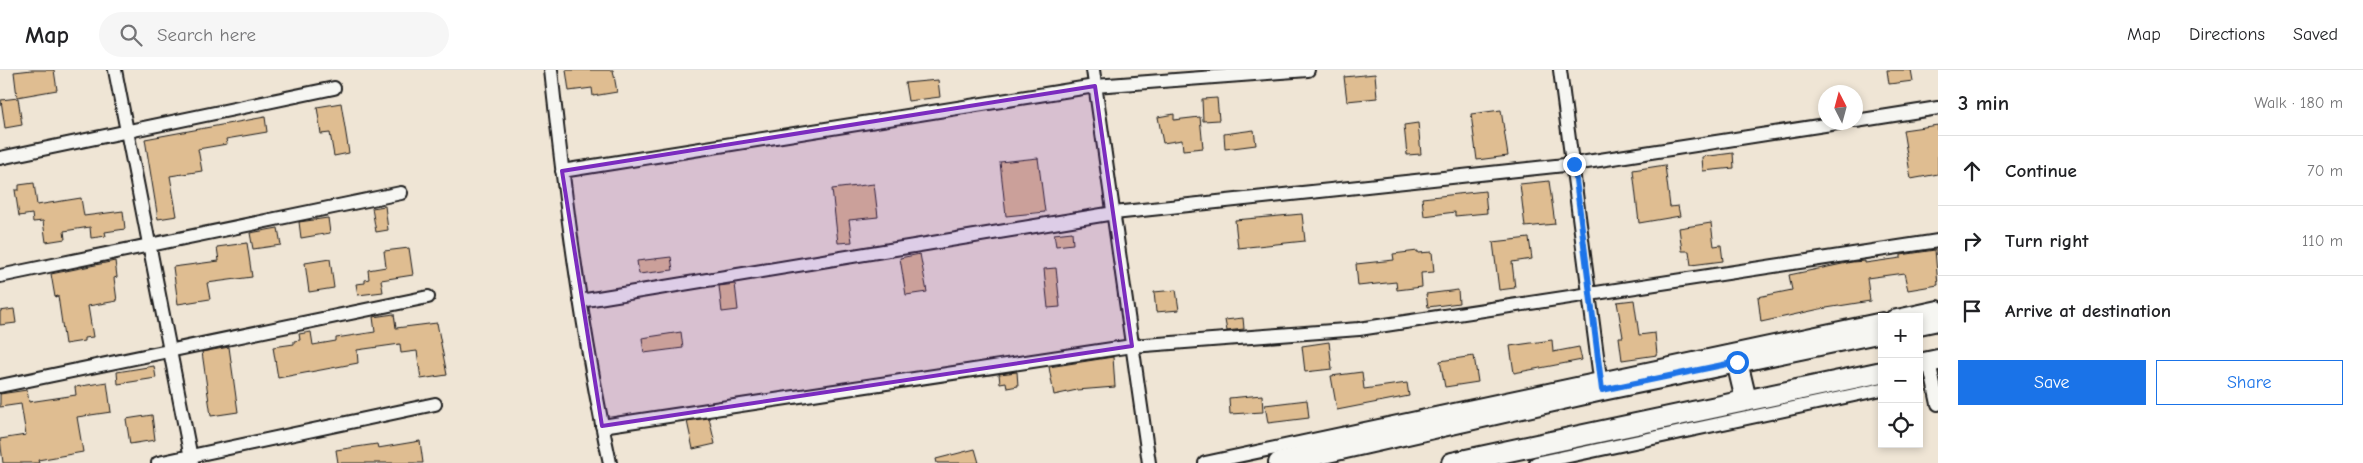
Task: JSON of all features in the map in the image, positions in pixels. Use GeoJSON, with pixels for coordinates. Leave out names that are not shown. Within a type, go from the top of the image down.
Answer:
{"type":"FeatureCollection","features":[{"type":"Feature","properties":{"kind":"main road"},"geometry":{"type":"LineString","coordinates":[[1923,323],[1938,320]]}},
{"type":"Feature","properties":{"kind":"main road"},"geometry":{"type":"LineString","coordinates":[[1279,463],[1601,385],[1737,362],[1878,333]]}},
{"type":"Feature","properties":{"kind":"main road"},"geometry":{"type":"LineString","coordinates":[[1737,362],[1746,400]]}},
{"type":"Feature","properties":{"kind":"main road"},"geometry":{"type":"LineString","coordinates":[[1452,463],[1569,452],[1746,400],[1878,373]]}},
{"type":"Feature","properties":{"kind":"street"},"geometry":{"type":"LineString","coordinates":[[114,70],[191,460]]}},
{"type":"Feature","properties":{"kind":"street"},"geometry":{"type":"LineString","coordinates":[[551,70],[562,171],[580,301],[610,463]]}},
{"type":"Feature","properties":{"kind":"street"},"geometry":{"type":"LineString","coordinates":[[1093,70],[1149,463]]}},
{"type":"Feature","properties":{"kind":"street"},"geometry":{"type":"LineString","coordinates":[[562,171],[1095,86],[1308,70]]}},
{"type":"Feature","properties":{"kind":"street"},"geometry":{"type":"LineString","coordinates":[[1560,70],[1574,164],[1601,385]]}},
{"type":"Feature","properties":{"kind":"street"},"geometry":{"type":"LineString","coordinates":[[0,158],[334,88]]}},
{"type":"Feature","properties":{"kind":"street"},"geometry":{"type":"LineString","coordinates":[[1863,120],[1938,108]]}},
{"type":"Feature","properties":{"kind":"street"},"geometry":{"type":"LineString","coordinates":[[580,301],[1114,213],[1574,164],[1818,126]]}},
{"type":"Feature","properties":{"kind":"street"},"geometry":{"type":"LineString","coordinates":[[0,276],[401,193]]}},
{"type":"Feature","properties":{"kind":"street"},"geometry":{"type":"LineString","coordinates":[[602,426],[1132,346],[1359,329],[1589,292],[1938,241]]}},
{"type":"Feature","properties":{"kind":"street"},"geometry":{"type":"LineString","coordinates":[[0,386],[428,297]]}},
{"type":"Feature","properties":{"kind":"street"},"geometry":{"type":"LineString","coordinates":[[1910,313],[1938,307]]}},
{"type":"Feature","properties":{"kind":"street"},"geometry":{"type":"LineString","coordinates":[[1205,463],[1601,385],[1878,320]]}},
{"type":"Feature","properties":{"kind":"street"},"geometry":{"type":"LineString","coordinates":[[1931,368],[1938,404]]}},
{"type":"Feature","properties":{"kind":"street"},"geometry":{"type":"LineString","coordinates":[[1536,463],[1569,452],[1878,390]]}},
{"type":"Feature","properties":{"kind":"street"},"geometry":{"type":"LineString","coordinates":[[158,463],[191,460],[435,404]]}},
{"type":"Feature","properties":{"kind":"highlighted area"},"geometry":{"type":"Polygon","coordinates":[[[1095,86],[1132,346],[602,426],[562,171],[1095,86]]]}},
{"type":"Feature","properties":{"kind":"building"},"geometry":{"type":"Polygon","coordinates":[[[54,70],[57,90],[17,97],[14,72],[54,70]]]}},
{"type":"Feature","properties":{"kind":"building"},"geometry":{"type":"Polygon","coordinates":[[[566,70],[613,70],[617,92],[593,96],[592,88],[569,91],[566,70]]]}},
{"type":"Feature","properties":{"kind":"building"},"geometry":{"type":"Polygon","coordinates":[[[1887,70],[1911,70],[1913,81],[1889,84],[1887,70]]]}},
{"type":"Feature","properties":{"kind":"building"},"geometry":{"type":"Polygon","coordinates":[[[1375,74],[1377,98],[1347,101],[1344,77],[1375,74]]]}},
{"type":"Feature","properties":{"kind":"building"},"geometry":{"type":"Polygon","coordinates":[[[938,80],[940,97],[908,101],[905,83],[938,80]]]}},
{"type":"Feature","properties":{"kind":"building"},"geometry":{"type":"Polygon","coordinates":[[[18,98],[22,125],[5,128],[1,100],[18,98]]]}},
{"type":"Feature","properties":{"kind":"building"},"geometry":{"type":"Polygon","coordinates":[[[1217,98],[1219,120],[1203,121],[1202,99],[1217,98]]]}},
{"type":"Feature","properties":{"kind":"building"},"geometry":{"type":"Polygon","coordinates":[[[341,103],[349,153],[334,156],[330,133],[321,134],[317,107],[341,103]]]}},
{"type":"Feature","properties":{"kind":"building"},"geometry":{"type":"Polygon","coordinates":[[[1501,110],[1508,156],[1477,160],[1471,114],[1501,110]]]}},
{"type":"Feature","properties":{"kind":"building"},"geometry":{"type":"Polygon","coordinates":[[[1174,114],[1174,120],[1200,117],[1203,148],[1183,150],[1182,140],[1163,143],[1158,117],[1174,114]]]}},
{"type":"Feature","properties":{"kind":"building"},"geometry":{"type":"Polygon","coordinates":[[[265,117],[267,132],[226,139],[227,144],[198,149],[202,171],[170,176],[177,216],[158,219],[145,139],[265,117]]]}},
{"type":"Feature","properties":{"kind":"building"},"geometry":{"type":"Polygon","coordinates":[[[1418,123],[1421,154],[1407,155],[1404,125],[1418,123]]]}},
{"type":"Feature","properties":{"kind":"building"},"geometry":{"type":"Polygon","coordinates":[[[1938,125],[1938,174],[1911,179],[1903,130],[1938,125]]]}},
{"type":"Feature","properties":{"kind":"building"},"geometry":{"type":"Polygon","coordinates":[[[1254,130],[1256,145],[1225,149],[1224,134],[1254,130]]]}},
{"type":"Feature","properties":{"kind":"building"},"geometry":{"type":"Polygon","coordinates":[[[1733,153],[1734,168],[1703,171],[1702,157],[1733,153]]]}},
{"type":"Feature","properties":{"kind":"building"},"geometry":{"type":"Polygon","coordinates":[[[1038,158],[1045,212],[1006,216],[1000,162],[1038,158]]]}},
{"type":"Feature","properties":{"kind":"building"},"geometry":{"type":"Polygon","coordinates":[[[1665,165],[1670,207],[1678,206],[1680,216],[1639,223],[1633,170],[1665,165]]]}},
{"type":"Feature","properties":{"kind":"building"},"geometry":{"type":"Polygon","coordinates":[[[1549,181],[1555,224],[1525,227],[1520,184],[1549,181]]]}},
{"type":"Feature","properties":{"kind":"building"},"geometry":{"type":"Polygon","coordinates":[[[34,183],[37,205],[81,198],[84,216],[123,211],[125,229],[105,232],[106,236],[91,238],[90,227],[64,231],[65,239],[46,242],[43,221],[33,222],[32,214],[19,216],[15,190],[19,190],[19,185],[34,183]]]}},
{"type":"Feature","properties":{"kind":"building"},"geometry":{"type":"Polygon","coordinates":[[[874,184],[878,217],[849,220],[852,242],[838,243],[832,189],[874,184]]]}},
{"type":"Feature","properties":{"kind":"building"},"geometry":{"type":"Polygon","coordinates":[[[1485,191],[1487,213],[1455,216],[1455,212],[1424,216],[1422,198],[1485,191]]]}},
{"type":"Feature","properties":{"kind":"building"},"geometry":{"type":"Polygon","coordinates":[[[385,206],[388,230],[376,232],[372,208],[385,206]]]}},
{"type":"Feature","properties":{"kind":"building"},"geometry":{"type":"Polygon","coordinates":[[[1302,214],[1305,241],[1238,248],[1235,220],[1302,214]]]}},
{"type":"Feature","properties":{"kind":"building"},"geometry":{"type":"Polygon","coordinates":[[[328,218],[330,233],[301,238],[299,222],[328,218]]]}},
{"type":"Feature","properties":{"kind":"building"},"geometry":{"type":"Polygon","coordinates":[[[1711,223],[1714,246],[1721,245],[1723,261],[1691,265],[1689,251],[1682,251],[1679,228],[1711,223]]]}},
{"type":"Feature","properties":{"kind":"building"},"geometry":{"type":"Polygon","coordinates":[[[278,228],[281,245],[253,249],[250,233],[278,228]]]}},
{"type":"Feature","properties":{"kind":"building"},"geometry":{"type":"Polygon","coordinates":[[[1072,232],[1073,244],[1056,246],[1054,234],[1072,232]]]}},
{"type":"Feature","properties":{"kind":"building"},"geometry":{"type":"Polygon","coordinates":[[[1529,238],[1532,259],[1512,262],[1515,288],[1499,290],[1493,242],[1529,238]]]}},
{"type":"Feature","properties":{"kind":"building"},"geometry":{"type":"Polygon","coordinates":[[[247,243],[252,277],[207,283],[210,299],[178,304],[173,267],[219,261],[217,247],[247,243]]]}},
{"type":"Feature","properties":{"kind":"building"},"geometry":{"type":"Polygon","coordinates":[[[409,248],[413,275],[381,280],[383,292],[358,295],[356,284],[365,283],[365,280],[369,279],[368,270],[386,267],[384,251],[409,248]]]}},
{"type":"Feature","properties":{"kind":"building"},"geometry":{"type":"Polygon","coordinates":[[[1935,250],[1938,285],[1908,290],[1904,273],[1867,278],[1870,301],[1820,309],[1761,322],[1758,297],[1792,290],[1789,275],[1852,262],[1865,261],[1865,263],[1901,258],[1901,255],[1935,250]]]}},
{"type":"Feature","properties":{"kind":"building"},"geometry":{"type":"Polygon","coordinates":[[[1418,251],[1418,253],[1432,252],[1434,272],[1421,273],[1422,287],[1397,290],[1396,282],[1358,286],[1356,264],[1394,260],[1393,254],[1418,251]]]}},
{"type":"Feature","properties":{"kind":"building"},"geometry":{"type":"Polygon","coordinates":[[[920,254],[927,292],[906,295],[900,258],[920,254]]]}},
{"type":"Feature","properties":{"kind":"building"},"geometry":{"type":"Polygon","coordinates":[[[671,257],[673,270],[639,274],[637,261],[671,257]]]}},
{"type":"Feature","properties":{"kind":"building"},"geometry":{"type":"Polygon","coordinates":[[[330,259],[334,288],[309,292],[305,263],[330,259]]]}},
{"type":"Feature","properties":{"kind":"building"},"geometry":{"type":"Polygon","coordinates":[[[115,261],[117,277],[114,278],[117,301],[88,306],[93,337],[84,338],[84,341],[65,344],[58,296],[55,297],[51,274],[115,261]]]}},
{"type":"Feature","properties":{"kind":"building"},"geometry":{"type":"Polygon","coordinates":[[[1056,268],[1060,307],[1048,308],[1044,269],[1056,268]]]}},
{"type":"Feature","properties":{"kind":"building"},"geometry":{"type":"Polygon","coordinates":[[[735,284],[738,310],[722,312],[719,286],[735,284]]]}},
{"type":"Feature","properties":{"kind":"building"},"geometry":{"type":"Polygon","coordinates":[[[1176,290],[1179,310],[1156,312],[1154,292],[1176,290]]]}},
{"type":"Feature","properties":{"kind":"building"},"geometry":{"type":"Polygon","coordinates":[[[1458,290],[1459,303],[1428,307],[1426,294],[1458,290]]]}},
{"type":"Feature","properties":{"kind":"building"},"geometry":{"type":"Polygon","coordinates":[[[1634,300],[1639,335],[1655,333],[1657,355],[1622,360],[1619,337],[1623,337],[1617,302],[1634,300]]]}},
{"type":"Feature","properties":{"kind":"building"},"geometry":{"type":"Polygon","coordinates":[[[14,309],[16,323],[0,325],[0,311],[14,309]]]}},
{"type":"Feature","properties":{"kind":"building"},"geometry":{"type":"Polygon","coordinates":[[[394,314],[396,328],[437,323],[447,375],[421,379],[417,351],[401,353],[400,344],[357,350],[358,363],[278,378],[273,347],[294,344],[294,341],[300,340],[299,334],[311,332],[313,345],[336,341],[336,338],[375,332],[373,317],[394,314]]]}},
{"type":"Feature","properties":{"kind":"building"},"geometry":{"type":"Polygon","coordinates":[[[1243,318],[1244,329],[1227,331],[1225,320],[1243,318]]]}},
{"type":"Feature","properties":{"kind":"building"},"geometry":{"type":"Polygon","coordinates":[[[681,332],[683,348],[644,353],[642,338],[681,332]]]}},
{"type":"Feature","properties":{"kind":"building"},"geometry":{"type":"Polygon","coordinates":[[[1552,340],[1553,352],[1579,347],[1582,360],[1514,373],[1510,346],[1552,340]]]}},
{"type":"Feature","properties":{"kind":"building"},"geometry":{"type":"Polygon","coordinates":[[[1329,342],[1332,369],[1305,372],[1302,346],[1329,342]]]}},
{"type":"Feature","properties":{"kind":"building"},"geometry":{"type":"Polygon","coordinates":[[[229,347],[238,412],[211,416],[202,352],[229,347]]]}},
{"type":"Feature","properties":{"kind":"building"},"geometry":{"type":"Polygon","coordinates":[[[1474,356],[1478,382],[1445,387],[1440,361],[1474,356]]]}},
{"type":"Feature","properties":{"kind":"building"},"geometry":{"type":"Polygon","coordinates":[[[1113,357],[1115,387],[1077,390],[1054,395],[1049,367],[1113,357]]]}},
{"type":"Feature","properties":{"kind":"building"},"geometry":{"type":"Polygon","coordinates":[[[154,366],[156,378],[118,384],[117,372],[154,366]]]}},
{"type":"Feature","properties":{"kind":"building"},"geometry":{"type":"Polygon","coordinates":[[[1017,372],[1018,386],[1007,388],[1006,382],[1000,383],[999,374],[1017,372]]]}},
{"type":"Feature","properties":{"kind":"building"},"geometry":{"type":"Polygon","coordinates":[[[1362,372],[1364,389],[1407,383],[1409,396],[1337,410],[1331,376],[1362,372]]]}},
{"type":"Feature","properties":{"kind":"building"},"geometry":{"type":"Polygon","coordinates":[[[107,382],[111,412],[77,417],[83,452],[38,460],[39,463],[3,463],[0,439],[26,435],[21,404],[0,407],[0,394],[27,390],[29,402],[76,395],[75,387],[107,382]]]}},
{"type":"Feature","properties":{"kind":"building"},"geometry":{"type":"Polygon","coordinates":[[[1262,395],[1263,412],[1230,414],[1229,398],[1262,395]]]}},
{"type":"Feature","properties":{"kind":"building"},"geometry":{"type":"Polygon","coordinates":[[[1307,400],[1309,418],[1268,423],[1265,405],[1307,400]]]}},
{"type":"Feature","properties":{"kind":"building"},"geometry":{"type":"Polygon","coordinates":[[[152,415],[155,440],[130,444],[126,419],[152,415]]]}},
{"type":"Feature","properties":{"kind":"building"},"geometry":{"type":"Polygon","coordinates":[[[709,418],[715,444],[693,449],[687,421],[709,418]]]}},
{"type":"Feature","properties":{"kind":"building"},"geometry":{"type":"Polygon","coordinates":[[[420,441],[423,463],[338,463],[336,450],[377,444],[378,448],[420,441]]]}},
{"type":"Feature","properties":{"kind":"building"},"geometry":{"type":"Polygon","coordinates":[[[975,449],[979,463],[937,463],[936,459],[975,449]]]}},
{"type":"Feature","properties":{"kind":"route"},"geometry":{"type":"LineString","coordinates":[[1574,164],[1602,390],[1737,362]]}}]}
